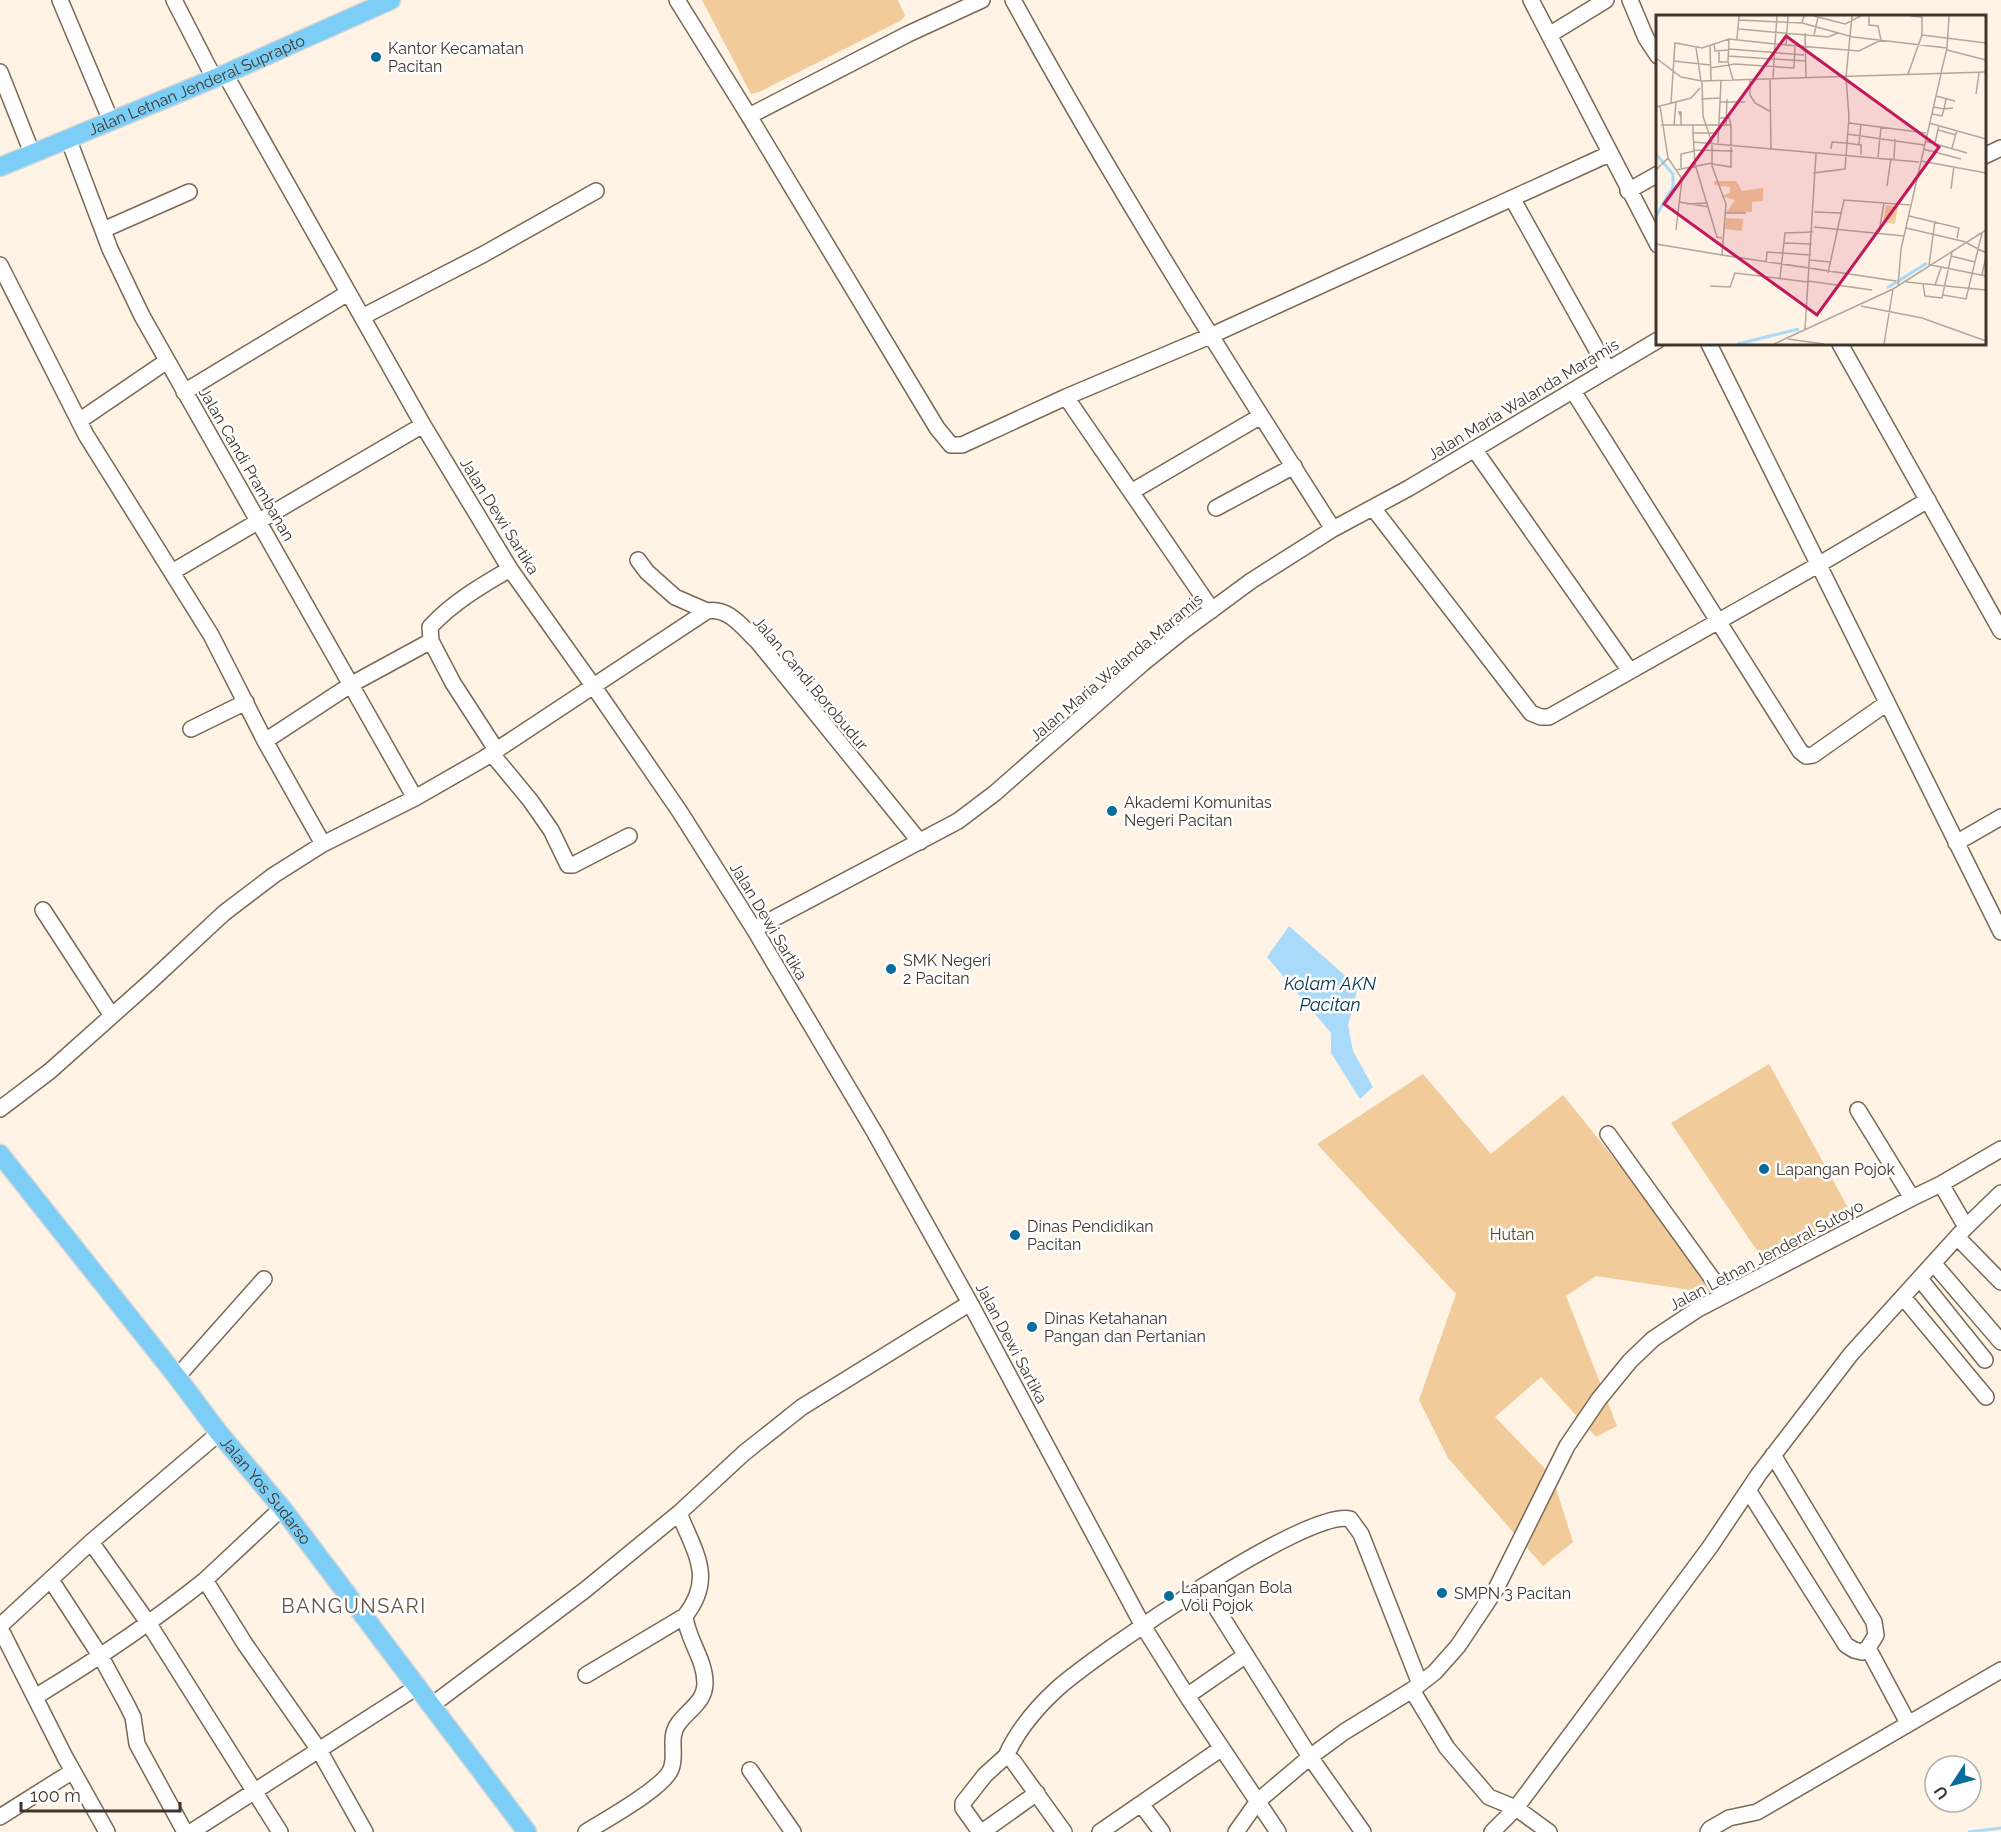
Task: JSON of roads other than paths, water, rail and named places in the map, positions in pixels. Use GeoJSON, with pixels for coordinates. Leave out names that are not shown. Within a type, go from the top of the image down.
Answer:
{"type":"FeatureCollection","features":[{"type":"Feature","properties":{"kind":"main road","name":"Jalan Letnan Jenderal Suprapto"},"geometry":{"type":"LineString","coordinates":[[0,167],[28,145],[68,138],[111,122],[391,0]]}},
{"type":"Feature","properties":{"kind":"main road","name":"Jalan Yos Sudarso"},"geometry":{"type":"LineString","coordinates":[[0,1154],[219,1433],[282,1508],[527,1832]]}},
{"type":"Feature","properties":{"kind":"street"},"geometry":{"type":"LineString","coordinates":[[60,0],[111,122]]}},
{"type":"Feature","properties":{"kind":"street","name":"Jalan Dewi Sartika"},"geometry":{"type":"LineString","coordinates":[[174,0],[510,569],[680,812],[754,929],[875,1133],[970,1303],[1143,1626],[1278,1832]]}},
{"type":"Feature","properties":{"kind":"street"},"geometry":{"type":"LineString","coordinates":[[677,0],[937,428],[951,445],[962,445],[1066,397],[1210,336],[1609,154]]}},
{"type":"Feature","properties":{"kind":"street"},"geometry":{"type":"LineString","coordinates":[[749,116],[909,34],[982,0]]}},
{"type":"Feature","properties":{"kind":"street"},"geometry":{"type":"LineString","coordinates":[[1013,0],[1057,80],[1210,336],[1333,529]]}},
{"type":"Feature","properties":{"kind":"street"},"geometry":{"type":"LineString","coordinates":[[1531,0],[1656,241]]}},
{"type":"Feature","properties":{"kind":"street"},"geometry":{"type":"LineString","coordinates":[[1549,35],[1606,0]]}},
{"type":"Feature","properties":{"kind":"street"},"geometry":{"type":"LineString","coordinates":[[1630,0],[1646,38],[1656,53]]}},
{"type":"Feature","properties":{"kind":"street"},"geometry":{"type":"LineString","coordinates":[[0,72],[28,145]]}},
{"type":"Feature","properties":{"kind":"street","name":"Jalan Candi Prambanan"},"geometry":{"type":"LineString","coordinates":[[68,138],[103,230],[142,316],[415,798]]}},
{"type":"Feature","properties":{"kind":"street"},"geometry":{"type":"LineString","coordinates":[[1986,155],[2001,148]]}},
{"type":"Feature","properties":{"kind":"street"},"geometry":{"type":"LineString","coordinates":[[1629,191],[1656,175]]}},
{"type":"Feature","properties":{"kind":"street"},"geometry":{"type":"LineString","coordinates":[[362,317],[484,254],[596,191]]}},
{"type":"Feature","properties":{"kind":"street"},"geometry":{"type":"LineString","coordinates":[[103,230],[189,192]]}},
{"type":"Feature","properties":{"kind":"street"},"geometry":{"type":"LineString","coordinates":[[1512,198],[1608,370]]}},
{"type":"Feature","properties":{"kind":"street"},"geometry":{"type":"LineString","coordinates":[[0,265],[79,421],[211,635],[265,741],[323,844]]}},
{"type":"Feature","properties":{"kind":"street"},"geometry":{"type":"LineString","coordinates":[[184,392],[348,293]]}},
{"type":"Feature","properties":{"kind":"street","name":"Jalan Maria Walanda Maramis"},"geometry":{"type":"LineString","coordinates":[[754,929],[958,821],[995,793],[1142,664],[1251,581],[1333,529],[1373,508],[1656,341]]}},
{"type":"Feature","properties":{"kind":"street"},"geometry":{"type":"LineString","coordinates":[[1709,345],[2001,932]]}},
{"type":"Feature","properties":{"kind":"street"},"geometry":{"type":"LineString","coordinates":[[1841,345],[2001,631]]}},
{"type":"Feature","properties":{"kind":"street"},"geometry":{"type":"LineString","coordinates":[[79,421],[167,362]]}},
{"type":"Feature","properties":{"kind":"street"},"geometry":{"type":"LineString","coordinates":[[1573,391],[1789,736],[1806,756],[1813,755],[1887,703]]}},
{"type":"Feature","properties":{"kind":"street"},"geometry":{"type":"LineString","coordinates":[[1066,397],[1212,610]]}},
{"type":"Feature","properties":{"kind":"street"},"geometry":{"type":"LineString","coordinates":[[1131,492],[1261,416]]}},
{"type":"Feature","properties":{"kind":"street"},"geometry":{"type":"LineString","coordinates":[[172,572],[423,425]]}},
{"type":"Feature","properties":{"kind":"street"},"geometry":{"type":"LineString","coordinates":[[1474,449],[1630,671]]}},
{"type":"Feature","properties":{"kind":"street"},"geometry":{"type":"LineString","coordinates":[[1216,508],[1294,466]]}},
{"type":"Feature","properties":{"kind":"street"},"geometry":{"type":"LineString","coordinates":[[1373,508],[1531,713],[1549,717],[1818,566],[1928,500]]}},
{"type":"Feature","properties":{"kind":"street","name":"Jalan Candi Borobudur"},"geometry":{"type":"LineString","coordinates":[[638,560],[647,572],[675,597],[707,611],[721,610],[732,617],[758,642],[920,842]]}},
{"type":"Feature","properties":{"kind":"street"},"geometry":{"type":"LineString","coordinates":[[510,569],[484,584],[441,615],[430,627],[431,641],[453,684],[494,752],[551,830],[564,861],[568,865],[573,865],[629,836]]}},
{"type":"Feature","properties":{"kind":"street"},"geometry":{"type":"LineString","coordinates":[[0,1109],[50,1071],[112,1017],[224,913],[274,875],[323,844],[415,798],[494,752],[707,611]]}},
{"type":"Feature","properties":{"kind":"street"},"geometry":{"type":"LineString","coordinates":[[265,741],[352,684],[431,641]]}},
{"type":"Feature","properties":{"kind":"street"},"geometry":{"type":"LineString","coordinates":[[191,729],[246,702]]}},
{"type":"Feature","properties":{"kind":"street"},"geometry":{"type":"LineString","coordinates":[[1956,843],[2001,817]]}},
{"type":"Feature","properties":{"kind":"street"},"geometry":{"type":"LineString","coordinates":[[43,910],[112,1017]]}},
{"type":"Feature","properties":{"kind":"street"},"geometry":{"type":"LineString","coordinates":[[1858,1110],[1912,1198]]}},
{"type":"Feature","properties":{"kind":"street"},"geometry":{"type":"LineString","coordinates":[[1608,1134],[1724,1296]]}},
{"type":"Feature","properties":{"kind":"street","name":"Jalan Letnan Jenderal Sutoyo"},"geometry":{"type":"LineString","coordinates":[[1236,1832],[1258,1801],[1310,1757],[1344,1732],[1416,1687],[1435,1672],[1458,1646],[1496,1589],[1567,1446],[1599,1399],[1630,1361],[1653,1340],[1698,1309],[1941,1184],[2001,1149]]}},
{"type":"Feature","properties":{"kind":"street"},"geometry":{"type":"LineString","coordinates":[[1941,1184],[1962,1232],[2001,1282]]}},
{"type":"Feature","properties":{"kind":"street"},"geometry":{"type":"LineString","coordinates":[[1492,1832],[1516,1808],[1710,1547],[1773,1455],[1851,1354],[1962,1232],[2001,1193]]}},
{"type":"Feature","properties":{"kind":"street"},"geometry":{"type":"LineString","coordinates":[[1934,1264],[2001,1342]]}},
{"type":"Feature","properties":{"kind":"street"},"geometry":{"type":"LineString","coordinates":[[177,1377],[264,1279]]}},
{"type":"Feature","properties":{"kind":"street"},"geometry":{"type":"LineString","coordinates":[[1920,1279],[1985,1360]]}},
{"type":"Feature","properties":{"kind":"street"},"geometry":{"type":"LineString","coordinates":[[1904,1297],[1986,1397]]}},
{"type":"Feature","properties":{"kind":"street"},"geometry":{"type":"LineString","coordinates":[[432,1705],[585,1590],[679,1514],[744,1453],[802,1407],[970,1303]]}},
{"type":"Feature","properties":{"kind":"street"},"geometry":{"type":"LineString","coordinates":[[107,1832],[73,1772],[0,1627],[91,1542],[219,1433]]}},
{"type":"Feature","properties":{"kind":"street"},"geometry":{"type":"LineString","coordinates":[[1748,1490],[1846,1645],[1862,1652],[1868,1648],[1876,1635],[1874,1622],[1773,1455]]}},
{"type":"Feature","properties":{"kind":"street"},"geometry":{"type":"LineString","coordinates":[[35,1697],[101,1658],[149,1624],[206,1580],[282,1508]]}},
{"type":"Feature","properties":{"kind":"street"},"geometry":{"type":"LineString","coordinates":[[586,1676],[685,1616],[698,1595],[701,1573],[679,1514]]}},
{"type":"Feature","properties":{"kind":"street"},"geometry":{"type":"LineString","coordinates":[[1037,1793],[981,1832],[963,1808],[963,1803],[985,1775],[1006,1756],[1016,1735],[1028,1720],[1059,1688],[1100,1656],[1244,1561],[1334,1519],[1350,1519],[1361,1534],[1416,1687],[1447,1748],[1489,1797],[1516,1808],[1549,1832]]}},
{"type":"Feature","properties":{"kind":"street"},"geometry":{"type":"LineString","coordinates":[[91,1542],[149,1624],[280,1832]]}},
{"type":"Feature","properties":{"kind":"street"},"geometry":{"type":"LineString","coordinates":[[51,1580],[101,1658],[133,1717],[137,1744],[185,1832]]}},
{"type":"Feature","properties":{"kind":"street"},"geometry":{"type":"LineString","coordinates":[[206,1580],[245,1644],[318,1750],[365,1832]]}},
{"type":"Feature","properties":{"kind":"street"},"geometry":{"type":"LineString","coordinates":[[1203,1587],[1310,1757],[1363,1832]]}},
{"type":"Feature","properties":{"kind":"street"},"geometry":{"type":"LineString","coordinates":[[586,1832],[651,1790],[670,1774],[673,1766],[675,1729],[700,1700],[704,1691],[703,1670],[685,1616]]}},
{"type":"Feature","properties":{"kind":"street"},"geometry":{"type":"LineString","coordinates":[[1868,1648],[1908,1723]]}},
{"type":"Feature","properties":{"kind":"street"},"geometry":{"type":"LineString","coordinates":[[1187,1696],[1246,1655]]}},
{"type":"Feature","properties":{"kind":"street"},"geometry":{"type":"LineString","coordinates":[[1708,1832],[1728,1818],[1757,1812],[2001,1670]]}},
{"type":"Feature","properties":{"kind":"street"},"geometry":{"type":"LineString","coordinates":[[191,1832],[417,1687]]}},
{"type":"Feature","properties":{"kind":"street"},"geometry":{"type":"LineString","coordinates":[[1100,1832],[1222,1748]]}},
{"type":"Feature","properties":{"kind":"street"},"geometry":{"type":"LineString","coordinates":[[1006,1756],[1013,1761],[1064,1832]]}},
{"type":"Feature","properties":{"kind":"street"},"geometry":{"type":"LineString","coordinates":[[750,1770],[793,1832]]}},
{"type":"Feature","properties":{"kind":"street"},"geometry":{"type":"LineString","coordinates":[[0,1817],[73,1772]]}},
{"type":"Feature","properties":{"kind":"street"},"geometry":{"type":"LineString","coordinates":[[1141,1804],[1162,1832]]}},
{"type":"Feature","properties":{"kind":"water","name":"Kolam AKN Pacitan"},"geometry":{"type":"Polygon","coordinates":[[[1289,926],[1358,987],[1348,1025],[1353,1051],[1373,1087],[1360,1099],[1331,1053],[1331,1033],[1267,957],[1289,926]]]}},
{"type":"Feature","properties":{"kind":"waterway"},"geometry":{"type":"LineString","coordinates":[[1969,1832],[2001,1828]]}},
{"type":"Feature","properties":{"kind":"place","name":"Kantor Kecamatan Pacitan"},"geometry":{"type":"Point","coordinates":[376,57]}},
{"type":"Feature","properties":{"kind":"place","name":"Akademi Komunitas Negeri Pacitan"},"geometry":{"type":"Point","coordinates":[1112,811]}},
{"type":"Feature","properties":{"kind":"place","name":"SMK Negeri 2 Pacitan"},"geometry":{"type":"Point","coordinates":[891,969]}},
{"type":"Feature","properties":{"kind":"place","name":"Lapangan Pojok"},"geometry":{"type":"Point","coordinates":[1764,1169]}},
{"type":"Feature","properties":{"kind":"place","name":"Dinas Pendidikan Pacitan"},"geometry":{"type":"Point","coordinates":[1015,1235]}},
{"type":"Feature","properties":{"kind":"place","name":"Dinas Ketahanan Pangan dan Pertanian"},"geometry":{"type":"Point","coordinates":[1032,1327]}},
{"type":"Feature","properties":{"kind":"place","name":"SMPN 3 Pacitan"},"geometry":{"type":"Point","coordinates":[1442,1593]}},
{"type":"Feature","properties":{"kind":"place","name":"Lapangan Bola Voli Pojok"},"geometry":{"type":"Point","coordinates":[1169,1596]}},
{"type":"Feature","properties":{"kind":"district","name":"BANGUNSARI"},"geometry":{"type":"Point","coordinates":[354,1606]}},
{"type":"Feature","properties":{"kind":"park label","name":"Hutan"},"geometry":{"type":"Point","coordinates":[1512,1234]}}]}
